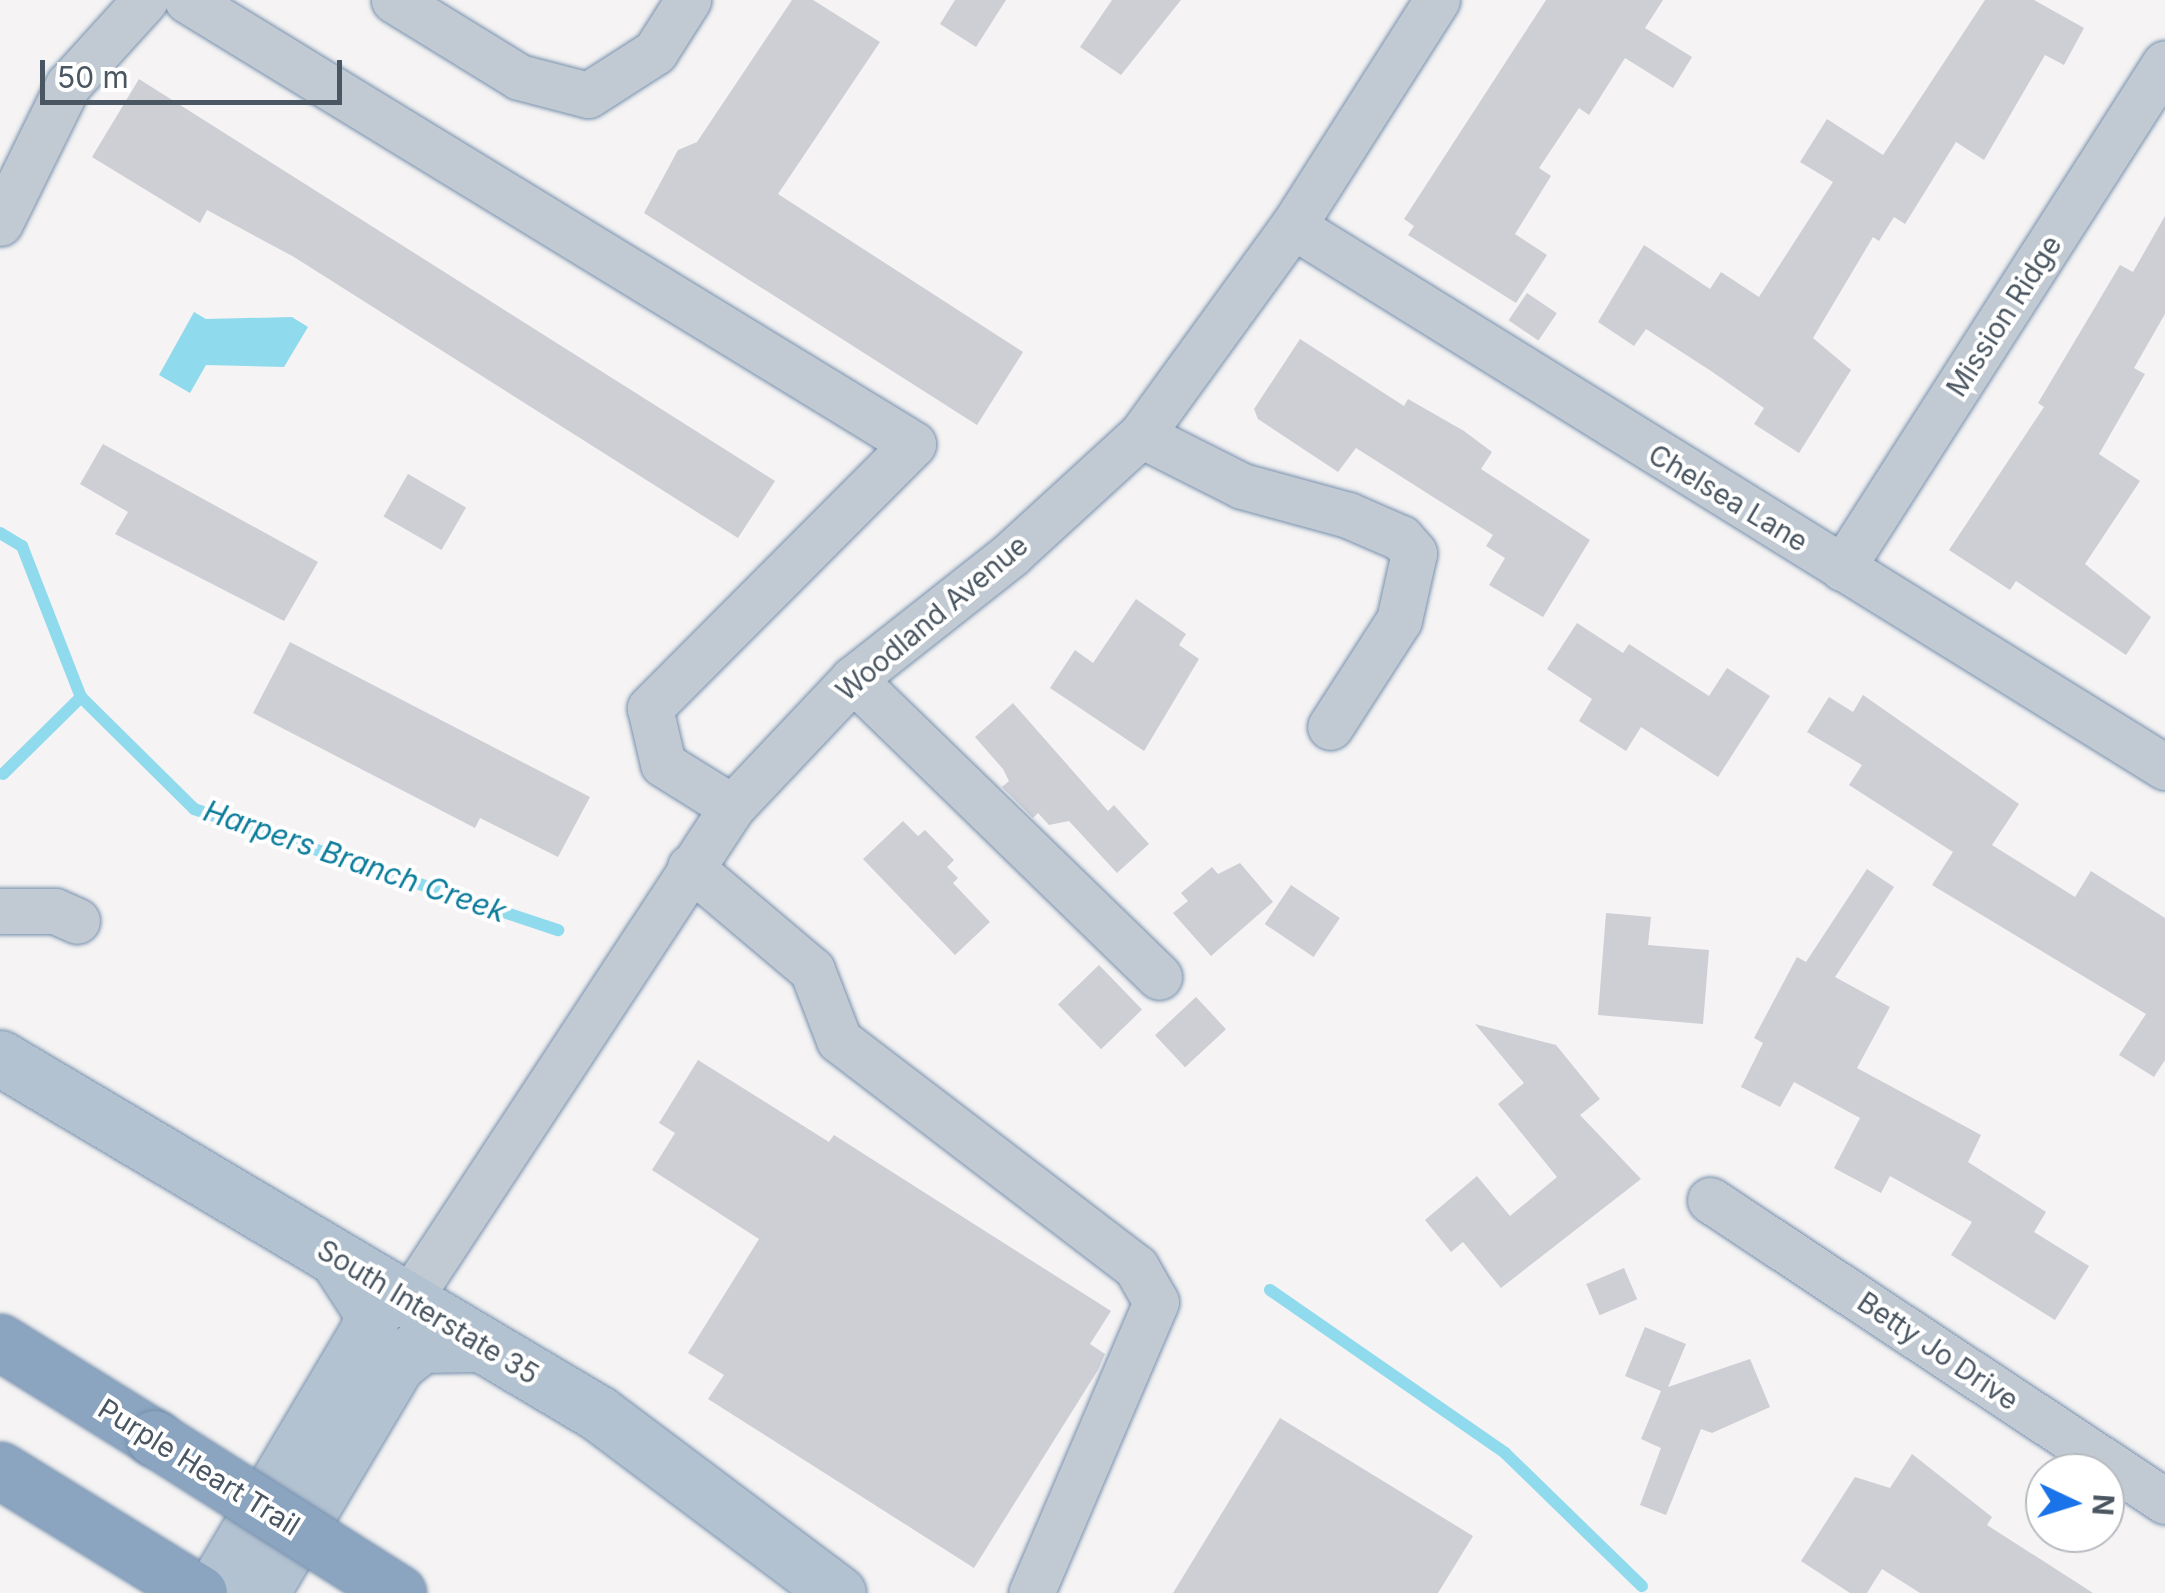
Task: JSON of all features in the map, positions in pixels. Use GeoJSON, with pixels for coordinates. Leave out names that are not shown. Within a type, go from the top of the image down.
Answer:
{"type":"FeatureCollection","features":[{"type":"Feature","properties":{"kind":"highway","name":"Purple Heart Trail"},"geometry":{"type":"LineString","coordinates":[[0,1342],[398,1593]]}},
{"type":"Feature","properties":{"kind":"highway"},"geometry":{"type":"LineString","coordinates":[[0,1470],[199,1593]]}},
{"type":"Feature","properties":{"kind":"main road","name":"South Interstate 35"},"geometry":{"type":"LineString","coordinates":[[0,1058],[598,1413],[838,1593]]}},
{"type":"Feature","properties":{"kind":"main road"},"geometry":{"type":"LineString","coordinates":[[212,1593],[373,1314],[336,1257]]}},
{"type":"Feature","properties":{"kind":"main road"},"geometry":{"type":"LineString","coordinates":[[261,1593],[397,1364],[422,1345],[478,1344]]}},
{"type":"Feature","properties":{"kind":"street"},"geometry":{"type":"LineString","coordinates":[[0,223],[68,86],[144,0]]}},
{"type":"Feature","properties":{"kind":"street"},"geometry":{"type":"LineString","coordinates":[[187,0],[913,444],[650,708],[662,764],[732,807]]}},
{"type":"Feature","properties":{"kind":"street"},"geometry":{"type":"LineString","coordinates":[[394,0],[520,77],[588,96],[654,52],[688,0]]}},
{"type":"Feature","properties":{"kind":"street","name":"Woodland Avenue"},"geometry":{"type":"LineString","coordinates":[[409,1299],[732,807],[853,679],[1011,554],[1141,435],[1294,226],[1437,0]]}},
{"type":"Feature","properties":{"kind":"street","name":"Mission Ridge"},"geometry":{"type":"LineString","coordinates":[[1842,568],[2165,63]]}},
{"type":"Feature","properties":{"kind":"street","name":"Chelsea Lane"},"geometry":{"type":"LineString","coordinates":[[1294,226],[2165,767]]}},
{"type":"Feature","properties":{"kind":"street"},"geometry":{"type":"LineString","coordinates":[[1141,435],[1242,486],[1366,523],[1414,552],[1399,620],[1330,727]]}},
{"type":"Feature","properties":{"kind":"street"},"geometry":{"type":"LineString","coordinates":[[853,679],[1159,976]]}},
{"type":"Feature","properties":{"kind":"street"},"geometry":{"type":"LineString","coordinates":[[690,867],[812,970],[839,1040],[1136,1267],[1156,1302],[1031,1593]]}},
{"type":"Feature","properties":{"kind":"street"},"geometry":{"type":"LineString","coordinates":[[0,910],[54,910],[77,922]]}},
{"type":"Feature","properties":{"kind":"street","name":"Betty Jo Drive"},"geometry":{"type":"LineString","coordinates":[[1710,1200],[2165,1502]]}},
{"type":"Feature","properties":{"kind":"water"},"geometry":{"type":"Polygon","coordinates":[[[194,312],[206,319],[292,317],[308,327],[284,367],[206,365],[190,393],[159,375],[194,312]]]}},
{"type":"Feature","properties":{"kind":"building"},"geometry":{"type":"Polygon","coordinates":[[[792,0],[813,0],[880,42],[778,194],[1023,352],[977,425],[644,213],[678,150],[697,142],[792,0]]]}},
{"type":"Feature","properties":{"kind":"building"},"geometry":{"type":"Polygon","coordinates":[[[955,0],[1006,0],[976,47],[940,24],[955,0]]]}},
{"type":"Feature","properties":{"kind":"building"},"geometry":{"type":"Polygon","coordinates":[[[1112,0],[1181,0],[1121,75],[1080,47],[1112,0]]]}},
{"type":"Feature","properties":{"kind":"building"},"geometry":{"type":"Polygon","coordinates":[[[1546,0],[1663,0],[1645,28],[1692,57],[1673,88],[1625,58],[1589,115],[1579,108],[1539,168],[1551,176],[1515,234],[1547,255],[1516,303],[1408,235],[1414,226],[1404,219],[1546,0]]]}},
{"type":"Feature","properties":{"kind":"building"},"geometry":{"type":"Polygon","coordinates":[[[1985,0],[2034,0],[2084,28],[2064,65],[2045,55],[1984,160],[1956,142],[1905,224],[1894,217],[1879,241],[1873,237],[1813,338],[1851,370],[1799,453],[1754,424],[1764,408],[1711,371],[1646,329],[1634,346],[1598,322],[1644,245],[1710,289],[1721,272],[1759,297],[1833,182],[1800,162],[1827,119],[1883,155],[1985,0]]]}},
{"type":"Feature","properties":{"kind":"building"},"geometry":{"type":"Polygon","coordinates":[[[139,79],[775,481],[738,538],[294,257],[207,210],[200,223],[92,157],[139,79]]]}},
{"type":"Feature","properties":{"kind":"building"},"geometry":{"type":"Polygon","coordinates":[[[2165,216],[2165,314],[2134,368],[2145,374],[2099,454],[2140,481],[2085,564],[2151,617],[2126,655],[2016,581],[2010,590],[1949,550],[2044,407],[2038,403],[2120,265],[2133,272],[2165,216]]]}},
{"type":"Feature","properties":{"kind":"building"},"geometry":{"type":"Polygon","coordinates":[[[1527,293],[1557,313],[1538,340],[1509,320],[1527,293]]]}},
{"type":"Feature","properties":{"kind":"building"},"geometry":{"type":"Polygon","coordinates":[[[1300,339],[1404,406],[1408,399],[1464,431],[1492,452],[1481,469],[1590,540],[1543,617],[1489,585],[1505,558],[1486,546],[1493,535],[1356,448],[1338,472],[1258,419],[1254,409],[1300,339]]]}},
{"type":"Feature","properties":{"kind":"building"},"geometry":{"type":"Polygon","coordinates":[[[103,444],[318,562],[284,621],[115,534],[128,512],[80,484],[103,444]]]}},
{"type":"Feature","properties":{"kind":"building"},"geometry":{"type":"Polygon","coordinates":[[[408,474],[466,508],[442,550],[384,516],[408,474]]]}},
{"type":"Feature","properties":{"kind":"building"},"geometry":{"type":"Polygon","coordinates":[[[1136,599],[1186,634],[1179,645],[1199,659],[1144,751],[1050,688],[1075,650],[1093,663],[1136,599]]]}},
{"type":"Feature","properties":{"kind":"building"},"geometry":{"type":"Polygon","coordinates":[[[1577,623],[1623,653],[1629,644],[1709,696],[1727,668],[1770,696],[1718,777],[1641,727],[1626,751],[1579,721],[1592,699],[1547,669],[1577,623]]]}},
{"type":"Feature","properties":{"kind":"building"},"geometry":{"type":"Polygon","coordinates":[[[290,642],[590,797],[558,857],[480,818],[475,828],[253,713],[290,642]]]}},
{"type":"Feature","properties":{"kind":"building"},"geometry":{"type":"Polygon","coordinates":[[[1863,695],[2019,804],[1992,845],[2075,897],[2091,871],[2165,918],[2165,1060],[2154,1077],[2119,1055],[2146,1014],[1932,885],[1953,852],[1849,785],[1862,765],[1807,732],[1829,697],[1853,712],[1863,695]]]}},
{"type":"Feature","properties":{"kind":"building"},"geometry":{"type":"Polygon","coordinates":[[[1013,703],[1108,811],[1114,805],[1149,844],[1117,873],[1069,821],[1049,825],[1038,813],[1033,818],[1002,787],[1009,781],[1003,769],[975,737],[1013,703]]]}},
{"type":"Feature","properties":{"kind":"building"},"geometry":{"type":"Polygon","coordinates":[[[903,821],[918,836],[925,830],[954,860],[947,867],[958,878],[953,883],[990,922],[955,955],[863,859],[903,821]]]}},
{"type":"Feature","properties":{"kind":"building"},"geometry":{"type":"Polygon","coordinates":[[[1240,863],[1273,902],[1211,956],[1173,913],[1188,901],[1181,893],[1212,867],[1218,874],[1240,863]]]}},
{"type":"Feature","properties":{"kind":"building"},"geometry":{"type":"Polygon","coordinates":[[[1867,869],[1894,887],[1835,977],[1890,1007],[1857,1068],[1981,1135],[1968,1162],[2046,1212],[2034,1232],[2089,1266],[2055,1320],[1951,1255],[1972,1222],[1890,1176],[1881,1193],[1834,1168],[1860,1118],[1794,1082],[1780,1107],[1741,1087],[1763,1043],[1754,1038],[1797,957],[1806,962],[1867,869]]]}},
{"type":"Feature","properties":{"kind":"building"},"geometry":{"type":"Polygon","coordinates":[[[1291,885],[1340,918],[1314,957],[1265,924],[1291,885]]]}},
{"type":"Feature","properties":{"kind":"building"},"geometry":{"type":"Polygon","coordinates":[[[1606,913],[1651,917],[1648,945],[1709,950],[1703,1024],[1598,1015],[1606,913]]]}},
{"type":"Feature","properties":{"kind":"building"},"geometry":{"type":"Polygon","coordinates":[[[1099,965],[1142,1010],[1101,1049],[1058,1005],[1099,965]]]}},
{"type":"Feature","properties":{"kind":"building"},"geometry":{"type":"Polygon","coordinates":[[[1196,997],[1226,1029],[1185,1067],[1155,1035],[1196,997]]]}},
{"type":"Feature","properties":{"kind":"building"},"geometry":{"type":"Polygon","coordinates":[[[1475,1024],[1556,1045],[1600,1099],[1580,1115],[1641,1179],[1501,1288],[1463,1242],[1451,1252],[1425,1220],[1477,1176],[1510,1216],[1557,1177],[1498,1104],[1524,1083],[1475,1024]]]}},
{"type":"Feature","properties":{"kind":"building"},"geometry":{"type":"Polygon","coordinates":[[[698,1060],[829,1142],[834,1135],[1111,1311],[1090,1344],[1105,1354],[1098,1370],[974,1568],[708,1399],[724,1375],[688,1353],[759,1239],[652,1170],[675,1133],[659,1123],[698,1060]]]}},
{"type":"Feature","properties":{"kind":"building"},"geometry":{"type":"Polygon","coordinates":[[[1624,1268],[1637,1299],[1600,1315],[1586,1284],[1624,1268]]]}},
{"type":"Feature","properties":{"kind":"building"},"geometry":{"type":"Polygon","coordinates":[[[1645,1327],[1686,1344],[1668,1387],[1750,1359],[1770,1407],[1712,1433],[1701,1429],[1666,1515],[1640,1505],[1661,1448],[1641,1439],[1661,1391],[1625,1376],[1645,1327]]]}},
{"type":"Feature","properties":{"kind":"building"},"geometry":{"type":"Polygon","coordinates":[[[1280,1418],[1473,1536],[1438,1593],[1173,1593],[1280,1418]]]}},
{"type":"Feature","properties":{"kind":"building"},"geometry":{"type":"Polygon","coordinates":[[[1912,1454],[1992,1517],[1987,1525],[2025,1553],[2093,1593],[1920,1593],[1882,1569],[1867,1593],[1850,1593],[1801,1561],[1855,1477],[1890,1488],[1912,1454]]]}},
{"type":"Feature","properties":{"kind":"waterway","name":"Harpers Branch Creek"},"geometry":{"type":"LineString","coordinates":[[0,533],[22,546],[81,697],[194,809],[558,930]]}},
{"type":"Feature","properties":{"kind":"waterway"},"geometry":{"type":"LineString","coordinates":[[3,774],[81,697]]}},
{"type":"Feature","properties":{"kind":"waterway","name":"Harpers Branch Creek"},"geometry":{"type":"LineString","coordinates":[[1270,1290],[1505,1453],[1642,1586]]}}]}
